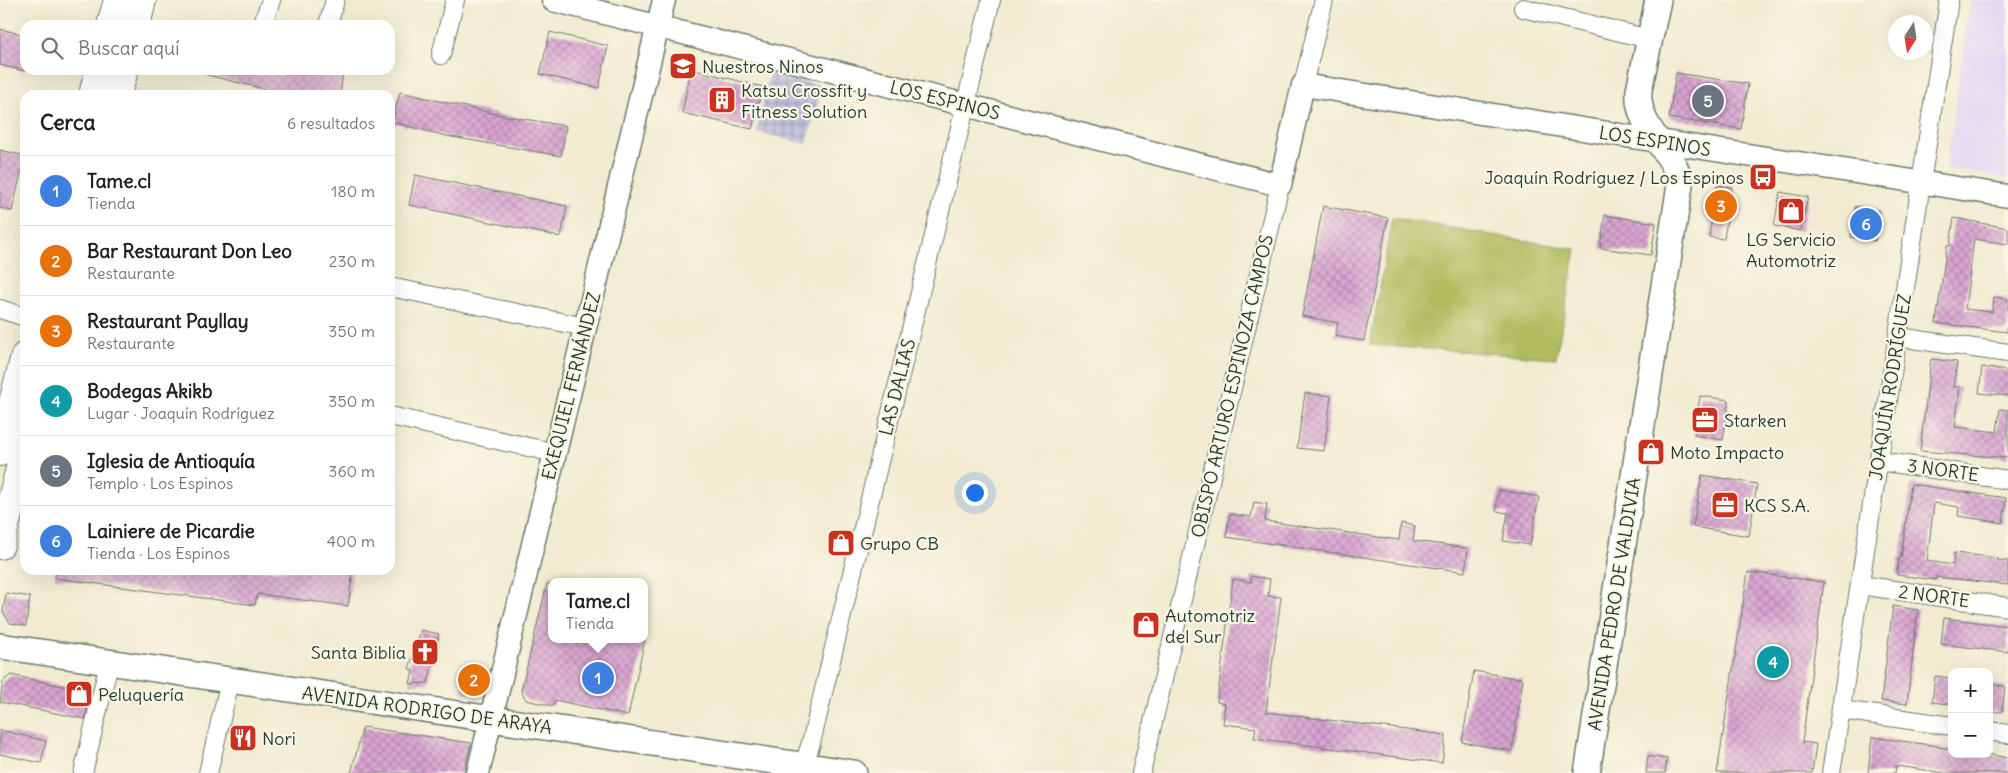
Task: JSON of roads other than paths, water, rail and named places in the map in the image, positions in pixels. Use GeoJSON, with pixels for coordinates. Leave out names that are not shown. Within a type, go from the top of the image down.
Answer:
{"type":"FeatureCollection","features":[{"type":"Feature","properties":{"kind":"main road"},"geometry":{"type":"LineString","coordinates":[[112,20],[118,0]]}},
{"type":"Feature","properties":{"kind":"main road"},"geometry":{"type":"LineString","coordinates":[[137,20],[142,0]]}},
{"type":"Feature","properties":{"kind":"main road","name":"AVENIDA PEDRO DE VALDIVIA"},"geometry":{"type":"LineString","coordinates":[[1587,773],[1680,182],[1676,170],[1645,121],[1638,101],[1658,0]]}},
{"type":"Feature","properties":{"kind":"main road"},"geometry":{"type":"LineString","coordinates":[[94,90],[98,75]]}},
{"type":"Feature","properties":{"kind":"main road"},"geometry":{"type":"LineString","coordinates":[[118,90],[123,75]]}},
{"type":"Feature","properties":{"kind":"main road"},"geometry":{"type":"LineString","coordinates":[[0,452],[20,375]]}},
{"type":"Feature","properties":{"kind":"main road"},"geometry":{"type":"LineString","coordinates":[[0,545],[20,468]]}},
{"type":"Feature","properties":{"kind":"main road","name":"AVENIDA RODRIGO DE ARAYA"},"geometry":{"type":"LineString","coordinates":[[0,646],[802,769],[854,773]]}},
{"type":"Feature","properties":{"kind":"street"},"geometry":{"type":"LineString","coordinates":[[264,20],[271,0]]}},
{"type":"Feature","properties":{"kind":"street"},"geometry":{"type":"LineString","coordinates":[[329,20],[335,0]]}},
{"type":"Feature","properties":{"kind":"street"},"geometry":{"type":"LineString","coordinates":[[441,55],[455,0]]}},
{"type":"Feature","properties":{"kind":"street","name":"LOS ESPINOS"},"geometry":{"type":"LineString","coordinates":[[553,0],[1280,185]]}},
{"type":"Feature","properties":{"kind":"street","name":"EXEQUIEL FERNÁNDEZ"},"geometry":{"type":"LineString","coordinates":[[478,773],[664,0]]}},
{"type":"Feature","properties":{"kind":"street","name":"LAS DALIAS"},"geometry":{"type":"LineString","coordinates":[[802,769],[814,733],[991,0]]}},
{"type":"Feature","properties":{"kind":"street","name":"OBISPO ARTURO ESPINOZA CAMPOS"},"geometry":{"type":"LineString","coordinates":[[1141,773],[1324,0]]}},
{"type":"Feature","properties":{"kind":"street","name":"JOAQUÍN RODRÍGUEZ"},"geometry":{"type":"LineString","coordinates":[[1831,773],[1949,0]]}},
{"type":"Feature","properties":{"kind":"street"},"geometry":{"type":"LineString","coordinates":[[1523,8],[1649,39]]}},
{"type":"Feature","properties":{"kind":"street","name":"LOS ESPINOS"},"geometry":{"type":"LineString","coordinates":[[1303,85],[2008,196]]}},
{"type":"Feature","properties":{"kind":"street"},"geometry":{"type":"LineString","coordinates":[[395,288],[586,327]]}},
{"type":"Feature","properties":{"kind":"street"},"geometry":{"type":"LineString","coordinates":[[0,309],[20,315]]}},
{"type":"Feature","properties":{"kind":"street"},"geometry":{"type":"LineString","coordinates":[[1898,337],[2008,353]]}},
{"type":"Feature","properties":{"kind":"street"},"geometry":{"type":"LineString","coordinates":[[395,417],[555,453]]}},
{"type":"Feature","properties":{"kind":"street","name":"3 NORTE"},"geometry":{"type":"LineString","coordinates":[[1879,461],[2008,480]]}},
{"type":"Feature","properties":{"kind":"street","name":"2 NORTE"},"geometry":{"type":"LineString","coordinates":[[1860,585],[2008,607]]}},
{"type":"Feature","properties":{"kind":"street"},"geometry":{"type":"LineString","coordinates":[[84,773],[109,663]]}},
{"type":"Feature","properties":{"kind":"street"},"geometry":{"type":"LineString","coordinates":[[208,773],[230,681]]}},
{"type":"Feature","properties":{"kind":"street"},"geometry":{"type":"LineString","coordinates":[[1841,710],[1948,725]]}},
{"type":"Feature","properties":{"kind":"street"},"geometry":{"type":"LineString","coordinates":[[1993,732],[2008,734]]}},
{"type":"Feature","properties":{"kind":"place","name":"Nuestros Ninos"},"geometry":{"type":"Point","coordinates":[683,66]}},
{"type":"Feature","properties":{"kind":"place","name":"Katsu Crossfit y Fitness Solution"},"geometry":{"type":"Point","coordinates":[722,100]}},
{"type":"Feature","properties":{"kind":"place","name":"Iglesia de Antioquía"},"geometry":{"type":"Point","coordinates":[1708,101]}},
{"type":"Feature","properties":{"kind":"place","name":"Joaquín Rodríguez / Los Espinos"},"geometry":{"type":"Point","coordinates":[1763,177]}},
{"type":"Feature","properties":{"kind":"place","name":"Restaurant Payllay"},"geometry":{"type":"Point","coordinates":[1721,206]}},
{"type":"Feature","properties":{"kind":"place","name":"LG Servicio Automotriz"},"geometry":{"type":"Point","coordinates":[1791,211]}},
{"type":"Feature","properties":{"kind":"place","name":"Lainiere de Picardie"},"geometry":{"type":"Point","coordinates":[1866,224]}},
{"type":"Feature","properties":{"kind":"place","name":"Starken"},"geometry":{"type":"Point","coordinates":[1705,420]}},
{"type":"Feature","properties":{"kind":"place","name":"Moto Impacto"},"geometry":{"type":"Point","coordinates":[1651,452]}},
{"type":"Feature","properties":{"kind":"place","name":"KCS S.A."},"geometry":{"type":"Point","coordinates":[1725,505]}},
{"type":"Feature","properties":{"kind":"place","name":"Grupo CB"},"geometry":{"type":"Point","coordinates":[841,543]}},
{"type":"Feature","properties":{"kind":"place","name":"Automotriz del Sur"},"geometry":{"type":"Point","coordinates":[1146,625]}},
{"type":"Feature","properties":{"kind":"place","name":"Santa Biblia"},"geometry":{"type":"Point","coordinates":[425,652]}},
{"type":"Feature","properties":{"kind":"place","name":"Bodegas Akikb"},"geometry":{"type":"Point","coordinates":[1773,662]}},
{"type":"Feature","properties":{"kind":"place","name":"Tame.cl"},"geometry":{"type":"Point","coordinates":[598,678]}},
{"type":"Feature","properties":{"kind":"place","name":"Bar Restaurant Don Leo"},"geometry":{"type":"Point","coordinates":[474,680]}},
{"type":"Feature","properties":{"kind":"place","name":"Peluquería"},"geometry":{"type":"Point","coordinates":[79,694]}},
{"type":"Feature","properties":{"kind":"place","name":"Nori"},"geometry":{"type":"Point","coordinates":[243,738]}}]}
